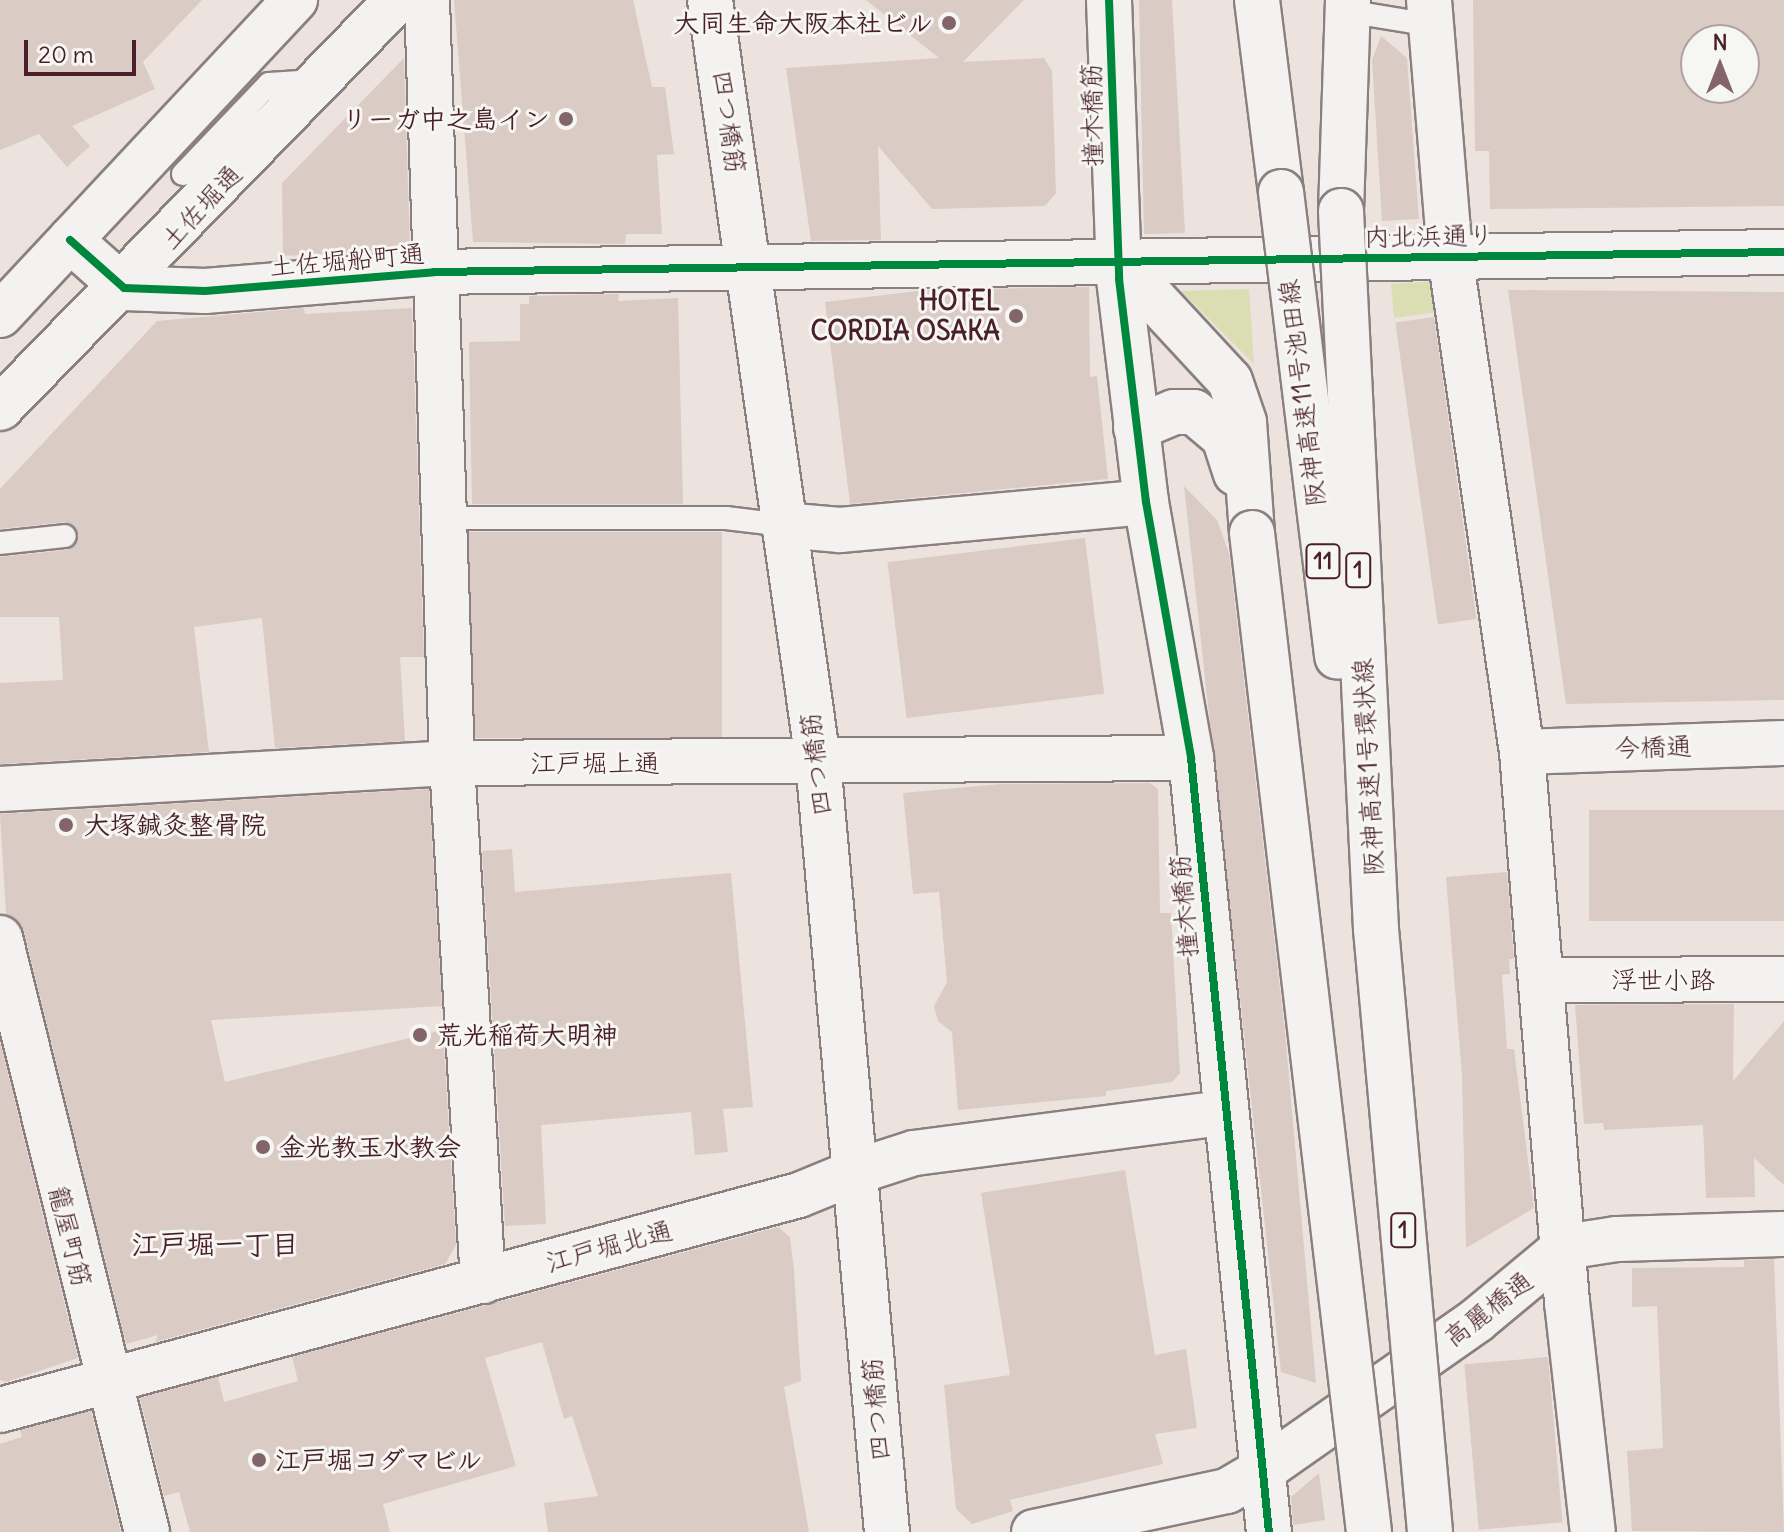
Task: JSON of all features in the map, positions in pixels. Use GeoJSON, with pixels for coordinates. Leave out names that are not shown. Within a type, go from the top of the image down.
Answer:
{"type":"FeatureCollection","features":[{"type":"Feature","properties":{"kind":"main road"},"geometry":{"type":"LineString","coordinates":[[0,315],[295,0]]}},
{"type":"Feature","properties":{"kind":"main road","name":"土佐堀通"},"geometry":{"type":"LineString","coordinates":[[0,408],[124,288],[397,0]]}},
{"type":"Feature","properties":{"kind":"main road"},"geometry":{"type":"LineString","coordinates":[[427,0],[452,763],[483,1281]]}},
{"type":"Feature","properties":{"kind":"main road","name":"四つ橋筋"},"geometry":{"type":"LineString","coordinates":[[710,0],[818,761],[887,1532]]}},
{"type":"Feature","properties":{"kind":"main road","name":"撞木橋筋"},"geometry":{"type":"LineString","coordinates":[[1109,0],[1117,256],[1146,502],[1191,758],[1223,1113],[1245,1481],[1269,1532]]}},
{"type":"Feature","properties":{"kind":"main road","name":"阪神高速11号池田線"},"geometry":{"type":"LineString","coordinates":[[1257,0],[1315,505],[1376,929]]}},
{"type":"Feature","properties":{"kind":"main road","name":"阪神高速1号環状線"},"geometry":{"type":"LineString","coordinates":[[1356,7],[1341,211],[1376,929],[1430,1532]]}},
{"type":"Feature","properties":{"kind":"main road"},"geometry":{"type":"LineString","coordinates":[[1430,13],[1450,255],[1522,752],[1593,1532]]}},
{"type":"Feature","properties":{"kind":"main road"},"geometry":{"type":"LineString","coordinates":[[70,240],[124,288]]}},
{"type":"Feature","properties":{"kind":"main road","name":"内北浜通り"},"geometry":{"type":"LineString","coordinates":[[748,270],[1117,256],[1784,252]]}},
{"type":"Feature","properties":{"kind":"main road"},"geometry":{"type":"LineString","coordinates":[[1117,256],[1230,381],[1244,422],[1252,533],[1369,1532]]}},
{"type":"Feature","properties":{"kind":"main road","name":"土佐堀船町通"},"geometry":{"type":"LineString","coordinates":[[124,288],[205,291],[434,272],[748,270]]}},
{"type":"Feature","properties":{"kind":"main road"},"geometry":{"type":"LineString","coordinates":[[1136,428],[1174,412],[1212,421],[1224,437],[1252,533]]}},
{"type":"Feature","properties":{"kind":"main road"},"geometry":{"type":"LineString","coordinates":[[783,525],[840,530],[1146,502]]}},
{"type":"Feature","properties":{"kind":"main road","name":"今橋通"},"geometry":{"type":"LineString","coordinates":[[1522,752],[1784,743]]}},
{"type":"Feature","properties":{"kind":"main road","name":"江戸堀上通"},"geometry":{"type":"LineString","coordinates":[[0,789],[452,763],[1191,758]]}},
{"type":"Feature","properties":{"kind":"main road","name":"籠屋町筋"},"geometry":{"type":"LineString","coordinates":[[0,938],[105,1377],[147,1532]]}},
{"type":"Feature","properties":{"kind":"main road","name":"浮世小路"},"geometry":{"type":"LineString","coordinates":[[1542,980],[1784,979]]}},
{"type":"Feature","properties":{"kind":"main road","name":"江戸堀北通"},"geometry":{"type":"LineString","coordinates":[[0,1410],[105,1377],[483,1281],[799,1195],[914,1153],[1223,1113]]}},
{"type":"Feature","properties":{"kind":"main road"},"geometry":{"type":"LineString","coordinates":[[1565,1247],[1616,1239],[1784,1234]]}},
{"type":"Feature","properties":{"kind":"main road","name":"高麗橋通"},"geometry":{"type":"LineString","coordinates":[[1245,1481],[1477,1320],[1565,1247]]}},
{"type":"Feature","properties":{"kind":"main road"},"geometry":{"type":"LineString","coordinates":[[1034,1532],[1245,1481]]}},
{"type":"Feature","properties":{"kind":"lane"},"geometry":{"type":"LineString","coordinates":[[1356,7],[1430,13]]}},
{"type":"Feature","properties":{"kind":"lane"},"geometry":{"type":"LineString","coordinates":[[183,174],[269,84],[320,81]]}},
{"type":"Feature","properties":{"kind":"lane"},"geometry":{"type":"LineString","coordinates":[[445,518],[726,518],[783,525]]}},
{"type":"Feature","properties":{"kind":"lane"},"geometry":{"type":"LineString","coordinates":[[0,543],[65,536]]}},
{"type":"Feature","properties":{"kind":"green space"},"geometry":{"type":"Polygon","coordinates":[[[1427,282],[1443,289],[1445,311],[1394,318],[1391,284],[1427,282]]]}},
{"type":"Feature","properties":{"kind":"green space"},"geometry":{"type":"Polygon","coordinates":[[[1249,289],[1254,364],[1181,291],[1249,289]]]}},
{"type":"Feature","properties":{"kind":"building"},"geometry":{"type":"Polygon","coordinates":[[[0,0],[202,0],[143,62],[155,89],[72,126],[90,146],[67,167],[39,134],[0,150],[0,0]]]}},
{"type":"Feature","properties":{"kind":"building"},"geometry":{"type":"Polygon","coordinates":[[[454,0],[633,0],[652,87],[665,87],[674,154],[657,155],[662,234],[626,234],[625,244],[473,242],[454,0]]]}},
{"type":"Feature","properties":{"kind":"building"},"geometry":{"type":"Polygon","coordinates":[[[866,0],[1024,0],[963,62],[1044,58],[1052,71],[1056,193],[1045,206],[932,209],[878,146],[881,240],[811,241],[786,68],[939,58],[866,0]]]}},
{"type":"Feature","properties":{"kind":"building"},"geometry":{"type":"Polygon","coordinates":[[[1139,0],[1172,0],[1185,233],[1144,234],[1139,0]]]}},
{"type":"Feature","properties":{"kind":"building"},"geometry":{"type":"Polygon","coordinates":[[[1473,0],[1784,0],[1784,206],[1490,209],[1489,151],[1475,151],[1473,0]]]}},
{"type":"Feature","properties":{"kind":"building"},"geometry":{"type":"Polygon","coordinates":[[[1381,36],[1407,58],[1419,219],[1382,221],[1372,60],[1381,36]]]}},
{"type":"Feature","properties":{"kind":"building"},"geometry":{"type":"Polygon","coordinates":[[[404,58],[410,249],[283,256],[282,183],[404,58]]]}},
{"type":"Feature","properties":{"kind":"building"},"geometry":{"type":"Polygon","coordinates":[[[1089,287],[1090,377],[1097,376],[1108,479],[850,504],[825,302],[927,290],[1089,287]]]}},
{"type":"Feature","properties":{"kind":"building"},"geometry":{"type":"Polygon","coordinates":[[[1508,290],[1784,292],[1784,700],[1566,704],[1508,290]]]}},
{"type":"Feature","properties":{"kind":"building"},"geometry":{"type":"Polygon","coordinates":[[[619,294],[618,301],[678,298],[683,504],[472,504],[469,342],[520,341],[520,304],[529,304],[529,296],[619,294]]]}},
{"type":"Feature","properties":{"kind":"building"},"geometry":{"type":"Polygon","coordinates":[[[304,308],[305,314],[412,308],[424,657],[400,657],[405,741],[275,748],[262,618],[194,627],[209,752],[0,764],[0,683],[63,680],[59,617],[0,617],[0,557],[67,550],[79,535],[64,522],[0,529],[0,489],[157,321],[304,308]]]}},
{"type":"Feature","properties":{"kind":"building"},"geometry":{"type":"Polygon","coordinates":[[[1434,317],[1476,619],[1438,624],[1395,322],[1434,317]]]}},
{"type":"Feature","properties":{"kind":"building"},"geometry":{"type":"Polygon","coordinates":[[[1184,486],[1217,520],[1229,553],[1285,1032],[1316,1383],[1281,1372],[1184,486]]]}},
{"type":"Feature","properties":{"kind":"building"},"geometry":{"type":"Polygon","coordinates":[[[469,532],[722,532],[722,738],[469,738],[469,532]]]}},
{"type":"Feature","properties":{"kind":"building"},"geometry":{"type":"Polygon","coordinates":[[[1085,538],[1104,694],[907,718],[887,562],[1085,538]]]}},
{"type":"Feature","properties":{"kind":"building"},"geometry":{"type":"Polygon","coordinates":[[[1150,783],[1158,789],[1160,913],[1171,913],[1180,1073],[1172,1082],[1106,1091],[1106,1096],[958,1110],[952,1032],[938,1021],[934,1006],[947,982],[939,892],[913,894],[903,793],[1001,784],[1150,783]]]}},
{"type":"Feature","properties":{"kind":"building"},"geometry":{"type":"Polygon","coordinates":[[[429,789],[442,1006],[211,1020],[225,1082],[443,1030],[456,1245],[445,1264],[155,1342],[158,1335],[126,1344],[24,932],[6,914],[0,814],[429,789]]]}},
{"type":"Feature","properties":{"kind":"building"},"geometry":{"type":"Polygon","coordinates":[[[1589,810],[1784,810],[1784,921],[1589,921],[1589,810]]]}},
{"type":"Feature","properties":{"kind":"building"},"geometry":{"type":"Polygon","coordinates":[[[512,849],[515,892],[731,873],[753,1107],[723,1109],[728,1152],[695,1155],[691,1112],[541,1125],[546,1224],[505,1226],[482,851],[512,849]]]}},
{"type":"Feature","properties":{"kind":"building"},"geometry":{"type":"Polygon","coordinates":[[[1507,872],[1514,959],[1509,959],[1510,974],[1502,975],[1507,1049],[1514,1049],[1534,1208],[1466,1248],[1462,1075],[1446,877],[1507,872]]]}},
{"type":"Feature","properties":{"kind":"building"},"geometry":{"type":"Polygon","coordinates":[[[1734,1004],[1733,1081],[1784,1021],[1784,1185],[1754,1158],[1755,1197],[1706,1198],[1703,1125],[1604,1130],[1603,1123],[1584,1124],[1575,1005],[1734,1004]]]}},
{"type":"Feature","properties":{"kind":"building"},"geometry":{"type":"Polygon","coordinates":[[[0,1042],[78,1358],[6,1382],[0,1380],[0,1042]]]}},
{"type":"Feature","properties":{"kind":"building"},"geometry":{"type":"Polygon","coordinates":[[[1125,1170],[1155,1355],[1186,1349],[1197,1428],[1155,1434],[1163,1464],[1010,1500],[1013,1511],[972,1524],[956,1509],[944,1385],[1010,1375],[981,1193],[1125,1170]]]}},
{"type":"Feature","properties":{"kind":"building"},"geometry":{"type":"Polygon","coordinates":[[[778,1227],[790,1237],[794,1271],[801,1381],[784,1387],[809,1532],[548,1532],[544,1503],[598,1496],[572,1416],[564,1419],[542,1342],[485,1358],[516,1466],[383,1504],[390,1532],[190,1532],[179,1492],[164,1496],[140,1398],[218,1377],[224,1402],[298,1381],[292,1357],[778,1227]]]}},
{"type":"Feature","properties":{"kind":"building"},"geometry":{"type":"Polygon","coordinates":[[[1774,1259],[1784,1532],[1632,1531],[1627,1451],[1663,1448],[1657,1306],[1632,1307],[1632,1268],[1744,1267],[1744,1260],[1774,1259]]]}},
{"type":"Feature","properties":{"kind":"building"},"geometry":{"type":"Polygon","coordinates":[[[1548,1357],[1562,1522],[1479,1530],[1464,1364],[1548,1357]]]}},
{"type":"Feature","properties":{"kind":"building"},"geometry":{"type":"Polygon","coordinates":[[[91,1411],[121,1532],[0,1532],[0,1444],[22,1437],[20,1430],[91,1411]]]}},
{"type":"Feature","properties":{"kind":"building"},"geometry":{"type":"Polygon","coordinates":[[[1319,1473],[1325,1520],[1293,1525],[1291,1497],[1319,1473]]]}},
{"type":"Feature","properties":{"kind":"cycle path"},"geometry":{"type":"LineString","coordinates":[[1109,0],[1119,279],[1146,502],[1191,758],[1269,1532]]}},
{"type":"Feature","properties":{"kind":"cycle path"},"geometry":{"type":"LineString","coordinates":[[70,240],[124,288],[205,291],[434,272],[1784,252]]}},
{"type":"Feature","properties":{"kind":"place","name":"大同生命大阪本社ビル"},"geometry":{"type":"Point","coordinates":[949,23]}},
{"type":"Feature","properties":{"kind":"place","name":"リーガ中之島イン"},"geometry":{"type":"Point","coordinates":[566,119]}},
{"type":"Feature","properties":{"kind":"place","name":"HOTEL CORDIA OSAKA"},"geometry":{"type":"Point","coordinates":[1016,316]}},
{"type":"Feature","properties":{"kind":"place","name":"大塚鍼灸整骨院"},"geometry":{"type":"Point","coordinates":[66,825]}},
{"type":"Feature","properties":{"kind":"place","name":"荒光稲荷大明神"},"geometry":{"type":"Point","coordinates":[420,1035]}},
{"type":"Feature","properties":{"kind":"place","name":"金光教玉水教会"},"geometry":{"type":"Point","coordinates":[263,1147]}},
{"type":"Feature","properties":{"kind":"place","name":"江戸堀コダマビル"},"geometry":{"type":"Point","coordinates":[259,1460]}},
{"type":"Feature","properties":{"kind":"district","name":"江戸堀一丁目"},"geometry":{"type":"Point","coordinates":[215,1244]}}]}
